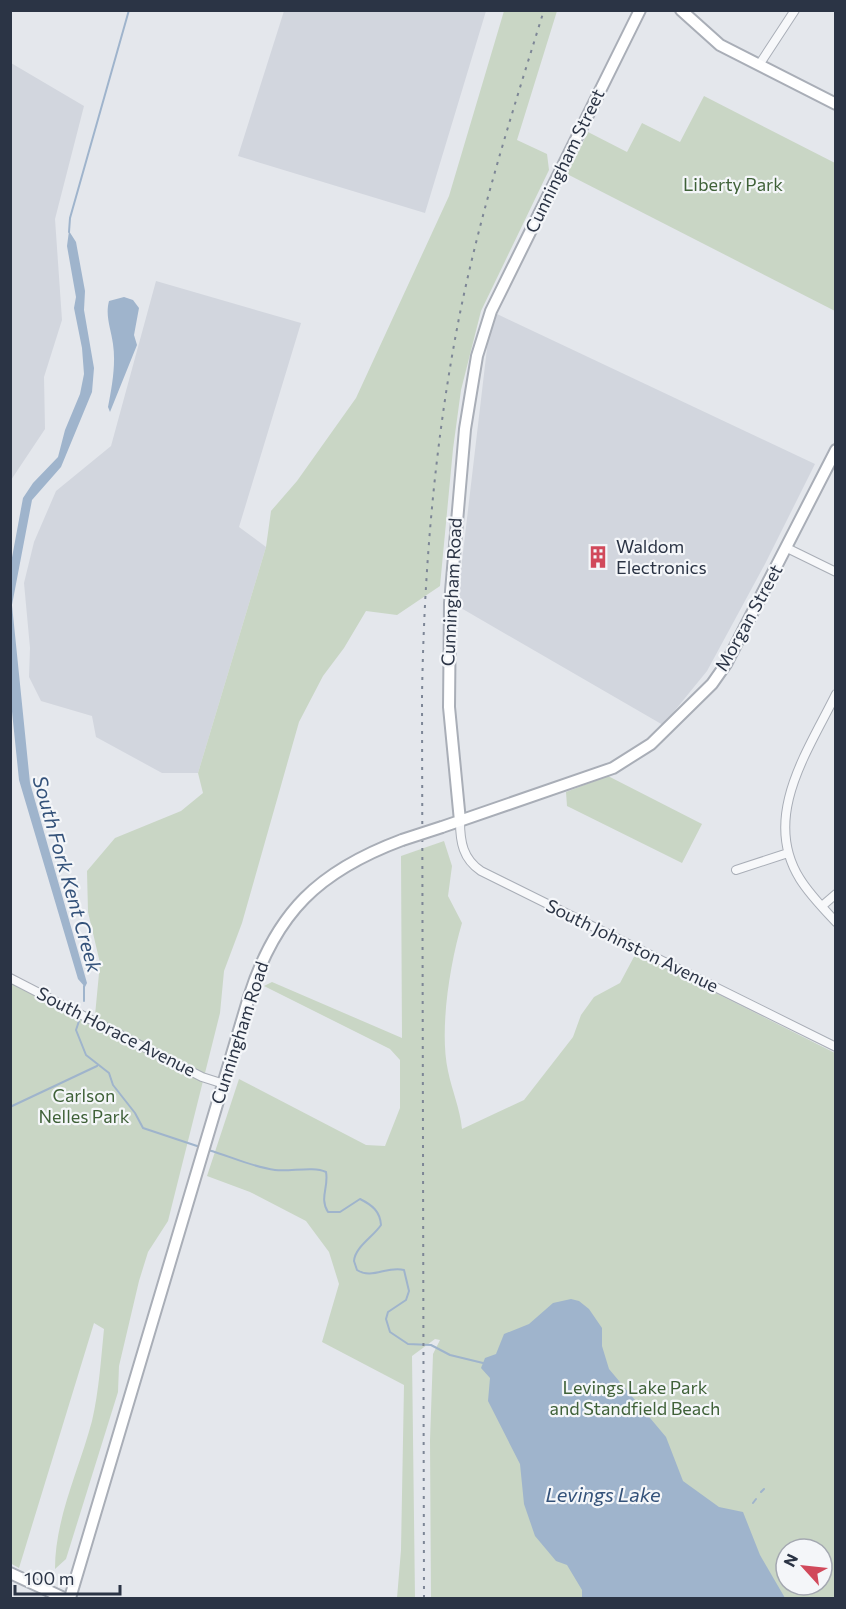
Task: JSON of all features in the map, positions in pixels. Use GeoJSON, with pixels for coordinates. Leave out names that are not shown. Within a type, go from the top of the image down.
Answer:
{"type":"FeatureCollection","features":[{"type":"Feature","properties":{"kind":"main road","name":"Cunningham Street"},"geometry":{"type":"LineString","coordinates":[[491,311],[640,10]]}},
{"type":"Feature","properties":{"kind":"main road"},"geometry":{"type":"LineString","coordinates":[[681,10],[720,45],[836,104]]}},
{"type":"Feature","properties":{"kind":"main road","name":"Cunningham Road"},"geometry":{"type":"LineString","coordinates":[[70,1599],[224,1083],[258,972],[269,946],[285,921],[306,896],[340,868],[402,840],[460,822],[449,707],[450,603],[465,429],[477,356],[491,311]]}},
{"type":"Feature","properties":{"kind":"main road","name":"Morgan Street"},"geometry":{"type":"LineString","coordinates":[[460,822],[605,772],[651,744],[712,684],[726,664],[836,450]]}},
{"type":"Feature","properties":{"kind":"main road"},"geometry":{"type":"LineString","coordinates":[[10,1573],[64,1599]]}},
{"type":"Feature","properties":{"kind":"street"},"geometry":{"type":"LineString","coordinates":[[759,65],[795,10]]}},
{"type":"Feature","properties":{"kind":"street"},"geometry":{"type":"LineString","coordinates":[[787,548],[836,572]]}},
{"type":"Feature","properties":{"kind":"street"},"geometry":{"type":"LineString","coordinates":[[836,694],[787,799],[784,828],[788,854],[798,877],[836,922]]}},
{"type":"Feature","properties":{"kind":"street","name":"South Johnston Avenue"},"geometry":{"type":"LineString","coordinates":[[460,822],[462,848],[470,864],[481,871],[836,1047]]}},
{"type":"Feature","properties":{"kind":"street"},"geometry":{"type":"LineString","coordinates":[[736,870],[788,854]]}},
{"type":"Feature","properties":{"kind":"street"},"geometry":{"type":"LineString","coordinates":[[822,906],[836,894]]}},
{"type":"Feature","properties":{"kind":"street","name":"South Horace Avenue"},"geometry":{"type":"LineString","coordinates":[[10,978],[202,1077],[224,1083]]}},
{"type":"Feature","properties":{"kind":"shaded area"},"geometry":{"type":"Polygon","coordinates":[[[284,11],[486,11],[425,213],[238,156],[284,11]]]}},
{"type":"Feature","properties":{"kind":"shaded area"},"geometry":{"type":"Polygon","coordinates":[[[11,63],[84,106],[55,219],[62,320],[44,377],[45,429],[11,480],[11,63]]]}},
{"type":"Feature","properties":{"kind":"shaded area"},"geometry":{"type":"Polygon","coordinates":[[[156,281],[301,323],[239,527],[266,547],[198,773],[162,773],[96,737],[92,716],[41,701],[29,677],[30,648],[24,583],[34,542],[56,491],[111,446],[156,281]]]}},
{"type":"Feature","properties":{"kind":"shaded area"},"geometry":{"type":"Polygon","coordinates":[[[497,314],[815,464],[765,564],[707,671],[663,725],[461,608],[458,595],[488,340],[497,314]]]}},
{"type":"Feature","properties":{"kind":"green space","name":"Carlson Nelles Park"},"geometry":{"type":"Polygon","coordinates":[[[504,11],[557,11],[517,140],[547,154],[549,170],[481,311],[461,390],[440,586],[397,615],[366,611],[344,648],[323,676],[299,722],[242,923],[224,971],[220,1013],[168,1221],[148,1252],[139,1281],[119,1366],[118,1392],[66,1559],[55,1569],[63,1513],[92,1421],[100,1375],[104,1329],[94,1323],[19,1568],[10,1563],[10,983],[94,1026],[100,963],[88,912],[87,871],[115,838],[181,811],[203,793],[198,773],[266,547],[271,511],[297,481],[356,398],[449,196],[504,11]]]}},
{"type":"Feature","properties":{"kind":"green space","name":"Liberty Park"},"geometry":{"type":"Polygon","coordinates":[[[704,96],[835,163],[835,311],[567,174],[588,132],[627,152],[642,123],[680,142],[704,96]]]}},
{"type":"Feature","properties":{"kind":"green space"},"geometry":{"type":"Polygon","coordinates":[[[608,776],[702,824],[682,863],[567,806],[566,792],[608,776]]]}},
{"type":"Feature","properties":{"kind":"green space","name":"Levings Lake Park and Standfield Beach"},"geometry":{"type":"Polygon","coordinates":[[[444,841],[452,866],[448,896],[462,923],[453,957],[447,997],[445,1036],[448,1071],[462,1129],[524,1100],[573,1037],[581,1015],[594,997],[620,983],[636,953],[835,1053],[835,1598],[431,1598],[430,1440],[433,1354],[440,1340],[435,1339],[412,1356],[415,1598],[397,1598],[401,1550],[404,1385],[322,1342],[339,1284],[329,1252],[306,1221],[250,1192],[207,1176],[239,1079],[366,1145],[385,1146],[400,1108],[400,1060],[390,1049],[264,986],[272,982],[402,1038],[401,856],[444,841]]]}},
{"type":"Feature","properties":{"kind":"water"},"geometry":{"type":"Polygon","coordinates":[[[69,231],[76,242],[85,291],[84,310],[94,368],[92,392],[61,467],[32,500],[12,605],[30,783],[87,983],[85,987],[78,979],[19,780],[10,692],[11,563],[23,498],[33,483],[58,457],[65,430],[80,394],[84,374],[82,348],[74,308],[76,297],[67,246],[69,231]]]}},
{"type":"Feature","properties":{"kind":"water"},"geometry":{"type":"Polygon","coordinates":[[[124,297],[133,300],[139,308],[134,335],[137,345],[110,412],[108,407],[114,359],[108,307],[109,301],[124,297]]]}},
{"type":"Feature","properties":{"kind":"water","name":"Levings Lake"},"geometry":{"type":"Polygon","coordinates":[[[571,1299],[579,1301],[589,1309],[602,1328],[602,1346],[609,1369],[666,1437],[683,1481],[719,1507],[743,1512],[760,1555],[774,1579],[774,1597],[785,1598],[582,1598],[582,1590],[567,1565],[556,1561],[535,1536],[524,1504],[520,1464],[488,1401],[490,1378],[481,1368],[485,1358],[496,1354],[504,1334],[529,1324],[553,1303],[571,1299]]]}},
{"type":"Feature","properties":{"kind":"waterway","name":"South Fork Kent Creek"},"geometry":{"type":"LineString","coordinates":[[69,232],[70,218],[129,10]]}},
{"type":"Feature","properties":{"kind":"waterway","name":"South Fork Kent Creek"},"geometry":{"type":"LineString","coordinates":[[84,986],[84,1001]]}},
{"type":"Feature","properties":{"kind":"waterway","name":"South Fork Kent Creek"},"geometry":{"type":"LineString","coordinates":[[79,1021],[76,1030],[86,1055],[109,1073],[113,1085],[135,1113],[143,1128],[200,1147]]}},
{"type":"Feature","properties":{"kind":"waterway"},"geometry":{"type":"LineString","coordinates":[[10,1107],[97,1066]]}},
{"type":"Feature","properties":{"kind":"waterway","name":"South Fork Kent Creek"},"geometry":{"type":"LineString","coordinates":[[208,1150],[266,1169],[315,1169],[326,1172],[324,1202],[328,1212],[340,1212],[360,1199],[372,1206],[379,1216],[381,1225],[361,1247],[354,1261],[357,1270],[368,1274],[392,1269],[404,1270],[409,1291],[406,1300],[388,1312],[386,1319],[390,1332],[408,1344],[431,1345],[450,1355],[483,1363]]}},
{"type":"Feature","properties":{"kind":"waterway"},"geometry":{"type":"LineString","coordinates":[[761,1492],[764,1489]]}},
{"type":"Feature","properties":{"kind":"waterway"},"geometry":{"type":"LineString","coordinates":[[753,1503],[756,1499]]}},
{"type":"Feature","properties":{"kind":"railway"},"geometry":{"type":"LineString","coordinates":[[424,1598],[422,697],[428,552],[444,408],[468,275],[509,123],[544,10]]}},
{"type":"Feature","properties":{"kind":"place","name":"Waldom Electronics"},"geometry":{"type":"Point","coordinates":[598,557]}}]}
